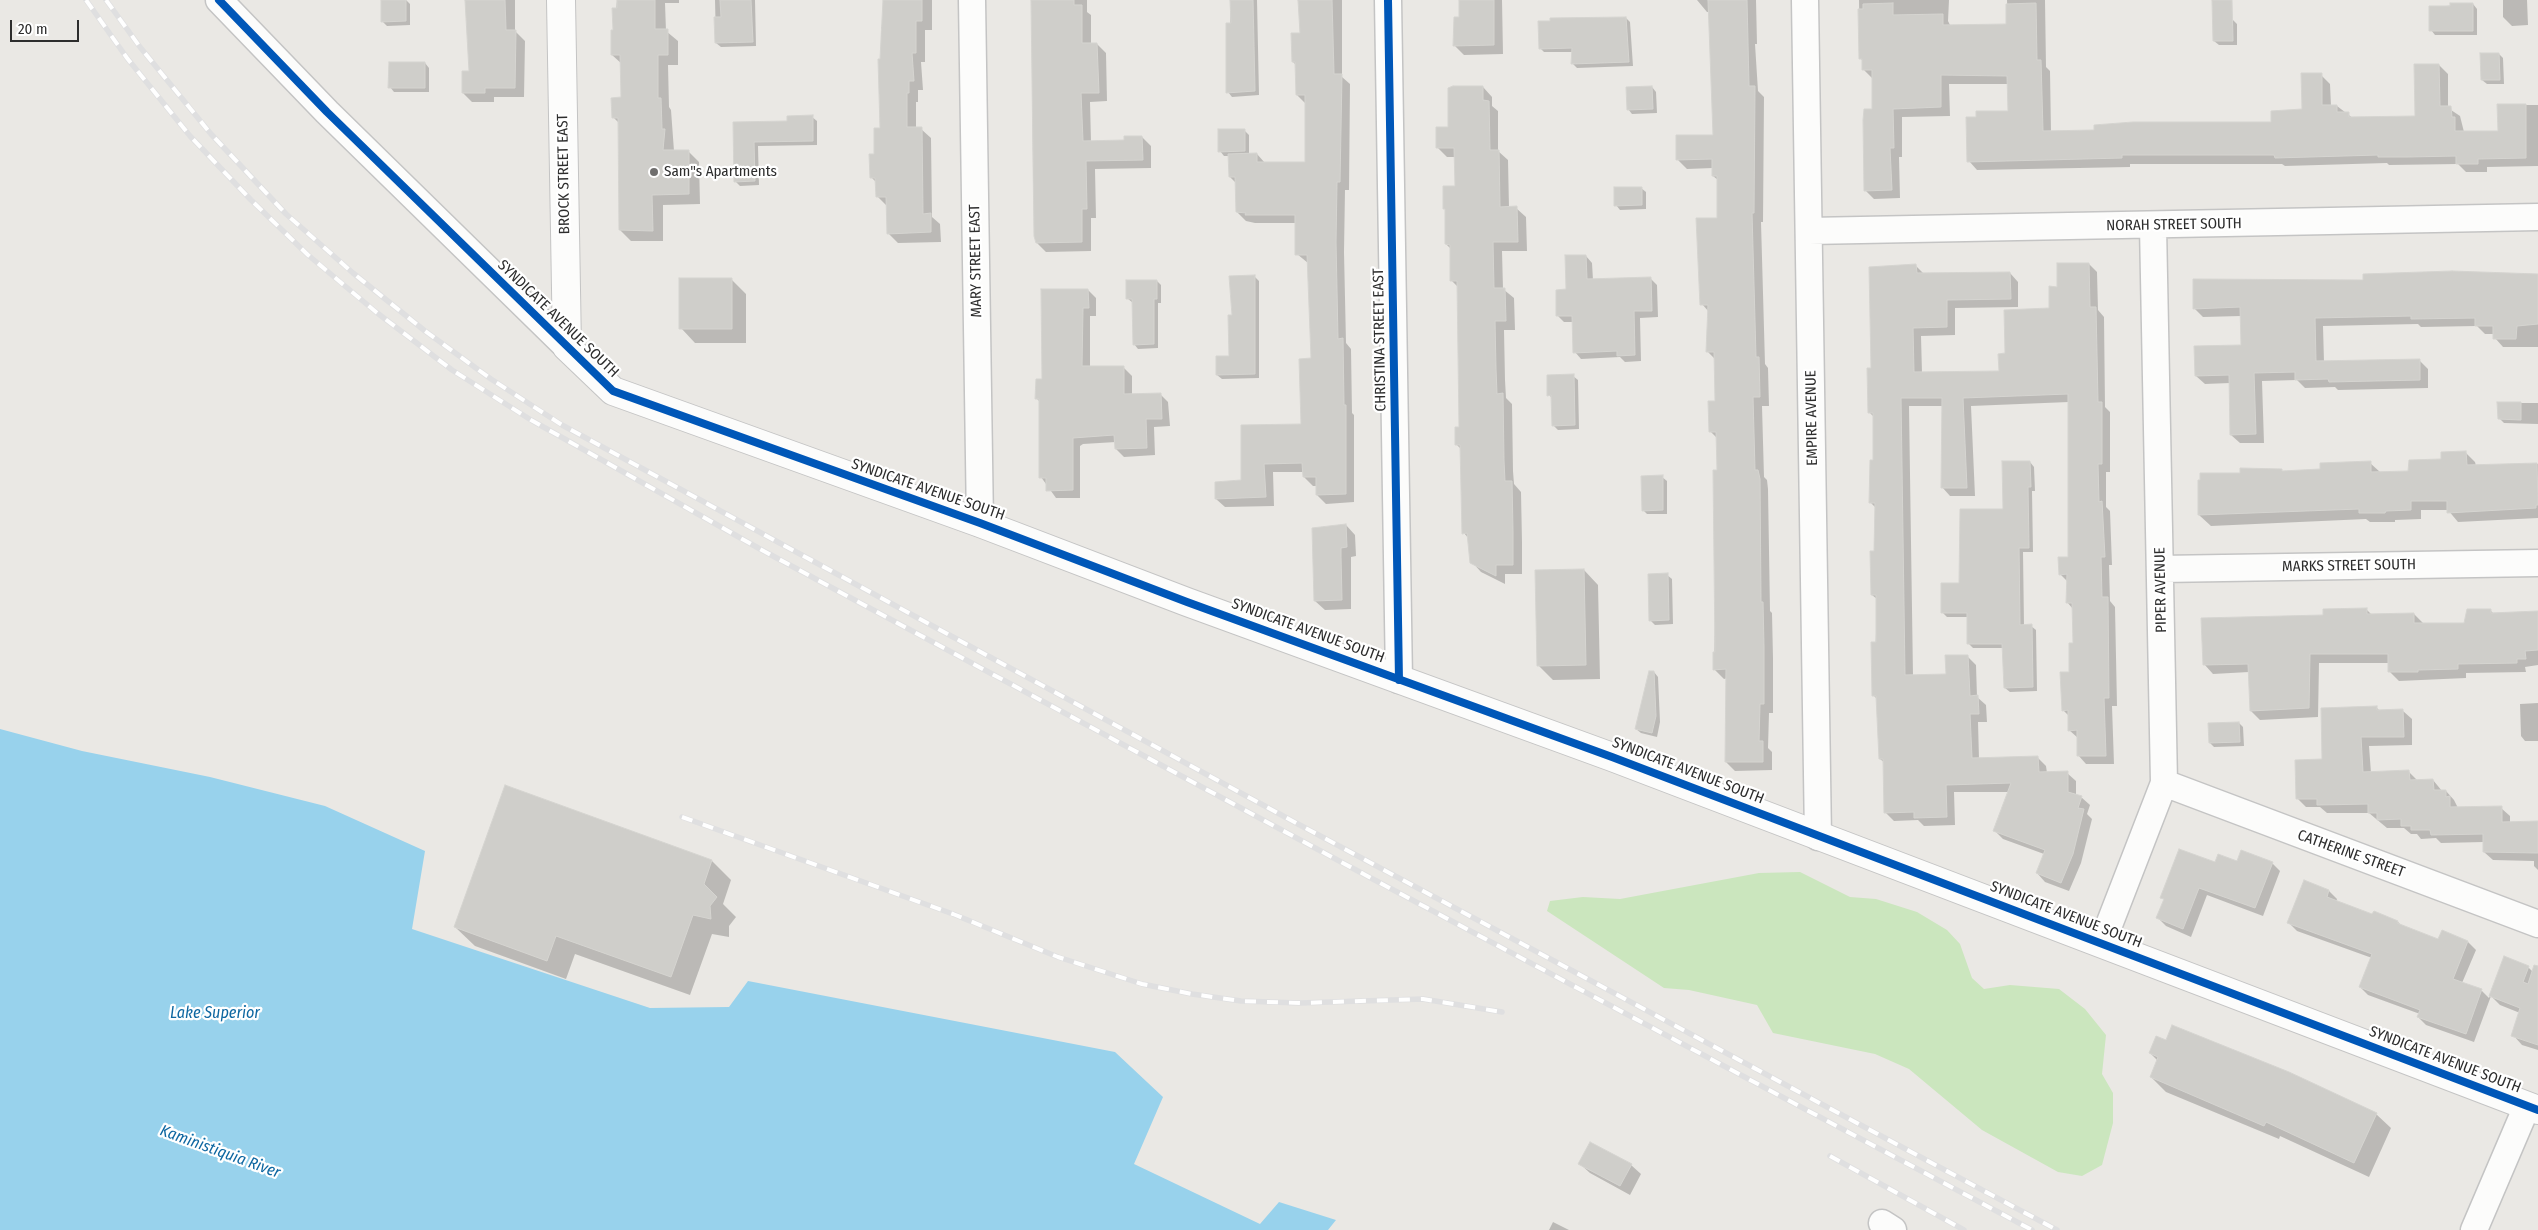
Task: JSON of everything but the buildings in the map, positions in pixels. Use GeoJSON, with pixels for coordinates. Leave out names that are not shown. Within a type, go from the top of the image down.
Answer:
{"type":"FeatureCollection","features":[{"type":"Feature","properties":{"kind":"street","name":"SYNDICATE AVENUE SOUTH"},"geometry":{"type":"LineString","coordinates":[[219,0],[327,112],[613,392],[980,523],[1612,757],[2532,1108]]}},
{"type":"Feature","properties":{"kind":"street","name":"BROCK STREET EAST"},"geometry":{"type":"LineString","coordinates":[[561,0],[567,347]]}},
{"type":"Feature","properties":{"kind":"street","name":"MARY STREET EAST"},"geometry":{"type":"LineString","coordinates":[[972,0],[980,523]]}},
{"type":"Feature","properties":{"kind":"street","name":"CHRISTINA STREET EAST"},"geometry":{"type":"LineString","coordinates":[[1388,0],[1400,680]]}},
{"type":"Feature","properties":{"kind":"street","name":"EMPIRE AVENUE"},"geometry":{"type":"LineString","coordinates":[[1805,0],[1818,836]]}},
{"type":"Feature","properties":{"kind":"street","name":"NORAH STREET SOUTH"},"geometry":{"type":"LineString","coordinates":[[1809,231],[2153,226],[2538,217]]}},
{"type":"Feature","properties":{"kind":"street","name":"PIPER AVENUE"},"geometry":{"type":"LineString","coordinates":[[2102,943],[2164,783],[2153,226]]}},
{"type":"Feature","properties":{"kind":"street","name":"MARKS STREET SOUTH"},"geometry":{"type":"LineString","coordinates":[[2160,569],[2538,563]]}},
{"type":"Feature","properties":{"kind":"street","name":"CATHERINE STREET"},"geometry":{"type":"LineString","coordinates":[[2164,783],[2538,924]]}},
{"type":"Feature","properties":{"kind":"street"},"geometry":{"type":"LineString","coordinates":[[2474,1230],[2532,1108]]}},
{"type":"Feature","properties":{"kind":"green space"},"geometry":{"type":"Polygon","coordinates":[[[1800,872],[1850,897],[1876,899],[1917,912],[1947,930],[1960,944],[1972,978],[1984,989],[2010,985],[2059,989],[2085,1009],[2106,1035],[2102,1074],[2113,1093],[2113,1123],[2102,1165],[2082,1176],[2058,1172],[1982,1130],[1909,1069],[1875,1054],[1773,1033],[1757,1005],[1689,990],[1664,988],[1547,911],[1550,901],[1583,897],[1620,899],[1759,873],[1800,872]]]}},
{"type":"Feature","properties":{"kind":"water","name":"Lake Superior"},"geometry":{"type":"Polygon","coordinates":[[[0,729],[82,751],[210,777],[325,806],[425,851],[412,929],[650,1008],[729,1007],[748,981],[1115,1052],[1163,1097],[1134,1164],[1260,1224],[1279,1202],[1336,1220],[1328,1230],[0,1230],[0,729]]]}},
{"type":"Feature","properties":{"kind":"railway"},"geometry":{"type":"LineString","coordinates":[[86,0],[127,58],[190,136],[251,200],[308,255],[376,312],[452,370],[531,420],[760,549],[1369,877],[2032,1230]]}},
{"type":"Feature","properties":{"kind":"railway"},"geometry":{"type":"LineString","coordinates":[[106,0],[140,47],[211,134],[286,214],[353,273],[425,331],[491,379],[562,425],[1298,824],[2057,1230]]}},
{"type":"Feature","properties":{"kind":"railway"},"geometry":{"type":"LineString","coordinates":[[682,817],[953,914],[1058,957],[1142,984],[1241,1001],[1300,1003],[1423,999],[1502,1012]]}},
{"type":"Feature","properties":{"kind":"railway"},"geometry":{"type":"LineString","coordinates":[[1830,1156],[1964,1230]]}},
{"type":"Feature","properties":{"kind":"cycle path"},"geometry":{"type":"LineString","coordinates":[[219,0],[327,112],[613,391],[980,523],[1187,602],[1612,757],[2538,1110]]}},
{"type":"Feature","properties":{"kind":"cycle path"},"geometry":{"type":"LineString","coordinates":[[1388,0],[1399,680]]}},
{"type":"Feature","properties":{"kind":"place","name":"Sam\"s Apartments"},"geometry":{"type":"Point","coordinates":[654,172]}},
{"type":"Feature","properties":{"kind":"water label","name":"Kaministiquia River"},"geometry":{"type":"Point","coordinates":[220,1152]}}]}
